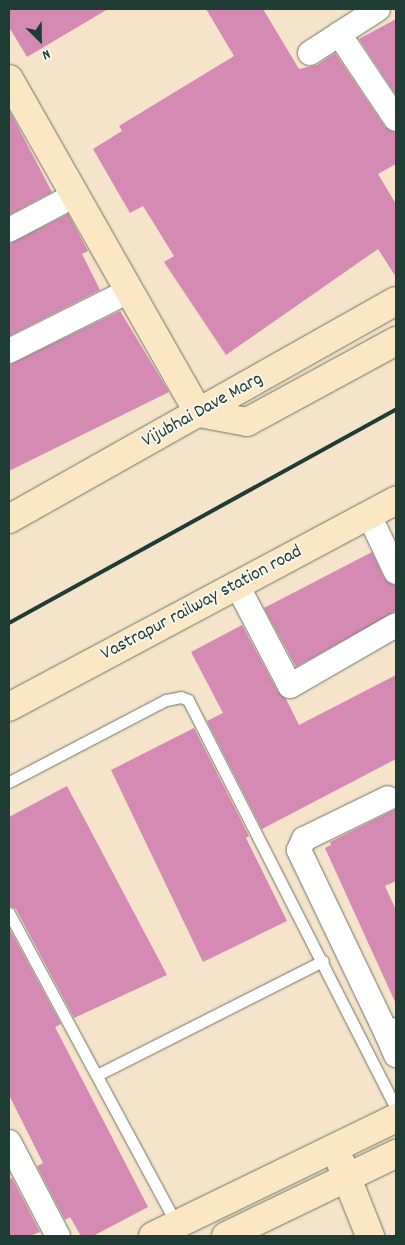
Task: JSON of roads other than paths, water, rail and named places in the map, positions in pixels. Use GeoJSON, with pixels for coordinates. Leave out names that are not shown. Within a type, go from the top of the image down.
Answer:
{"type":"FeatureCollection","features":[{"type":"Feature","properties":{"kind":"street"},"geometry":{"type":"LineString","coordinates":[[310,52],[378,9]]}},
{"type":"Feature","properties":{"kind":"street"},"geometry":{"type":"LineString","coordinates":[[339,34],[396,119]]}},
{"type":"Feature","properties":{"kind":"street"},"geometry":{"type":"LineString","coordinates":[[9,79],[16,107],[75,196],[199,413],[247,422],[396,341]]}},
{"type":"Feature","properties":{"kind":"street"},"geometry":{"type":"LineString","coordinates":[[9,230],[75,196]]}},
{"type":"Feature","properties":{"kind":"street"},"geometry":{"type":"LineString","coordinates":[[9,351],[129,291]]}},
{"type":"Feature","properties":{"kind":"street","name":"Vijubhai Dave Marg"},"geometry":{"type":"LineString","coordinates":[[9,519],[396,301]]}},
{"type":"Feature","properties":{"kind":"street","name":"Vastrapur railway station road"},"geometry":{"type":"LineString","coordinates":[[9,707],[396,500]]}},
{"type":"Feature","properties":{"kind":"street"},"geometry":{"type":"LineString","coordinates":[[369,515],[396,572]]}},
{"type":"Feature","properties":{"kind":"street"},"geometry":{"type":"LineString","coordinates":[[237,585],[290,686],[396,625]]}},
{"type":"Feature","properties":{"kind":"street"},"geometry":{"type":"LineString","coordinates":[[388,798],[304,839],[299,850],[393,1040]]}},
{"type":"Feature","properties":{"kind":"street"},"geometry":{"type":"LineString","coordinates":[[165,1230],[396,1118]]}},
{"type":"Feature","properties":{"kind":"street"},"geometry":{"type":"LineString","coordinates":[[9,1142],[58,1236]]}},
{"type":"Feature","properties":{"kind":"street"},"geometry":{"type":"LineString","coordinates":[[335,1147],[370,1236]]}},
{"type":"Feature","properties":{"kind":"street"},"geometry":{"type":"LineString","coordinates":[[226,1236],[396,1154]]}},
{"type":"Feature","properties":{"kind":"lane"},"geometry":{"type":"LineString","coordinates":[[9,782],[166,700],[181,697],[188,700],[323,961],[396,1108]]}},
{"type":"Feature","properties":{"kind":"lane"},"geometry":{"type":"LineString","coordinates":[[9,913],[97,1076],[165,1230]]}},
{"type":"Feature","properties":{"kind":"lane"},"geometry":{"type":"LineString","coordinates":[[97,1076],[323,961]]}},
{"type":"Feature","properties":{"kind":"railway"},"geometry":{"type":"LineString","coordinates":[[9,623],[396,409]]}}]}
